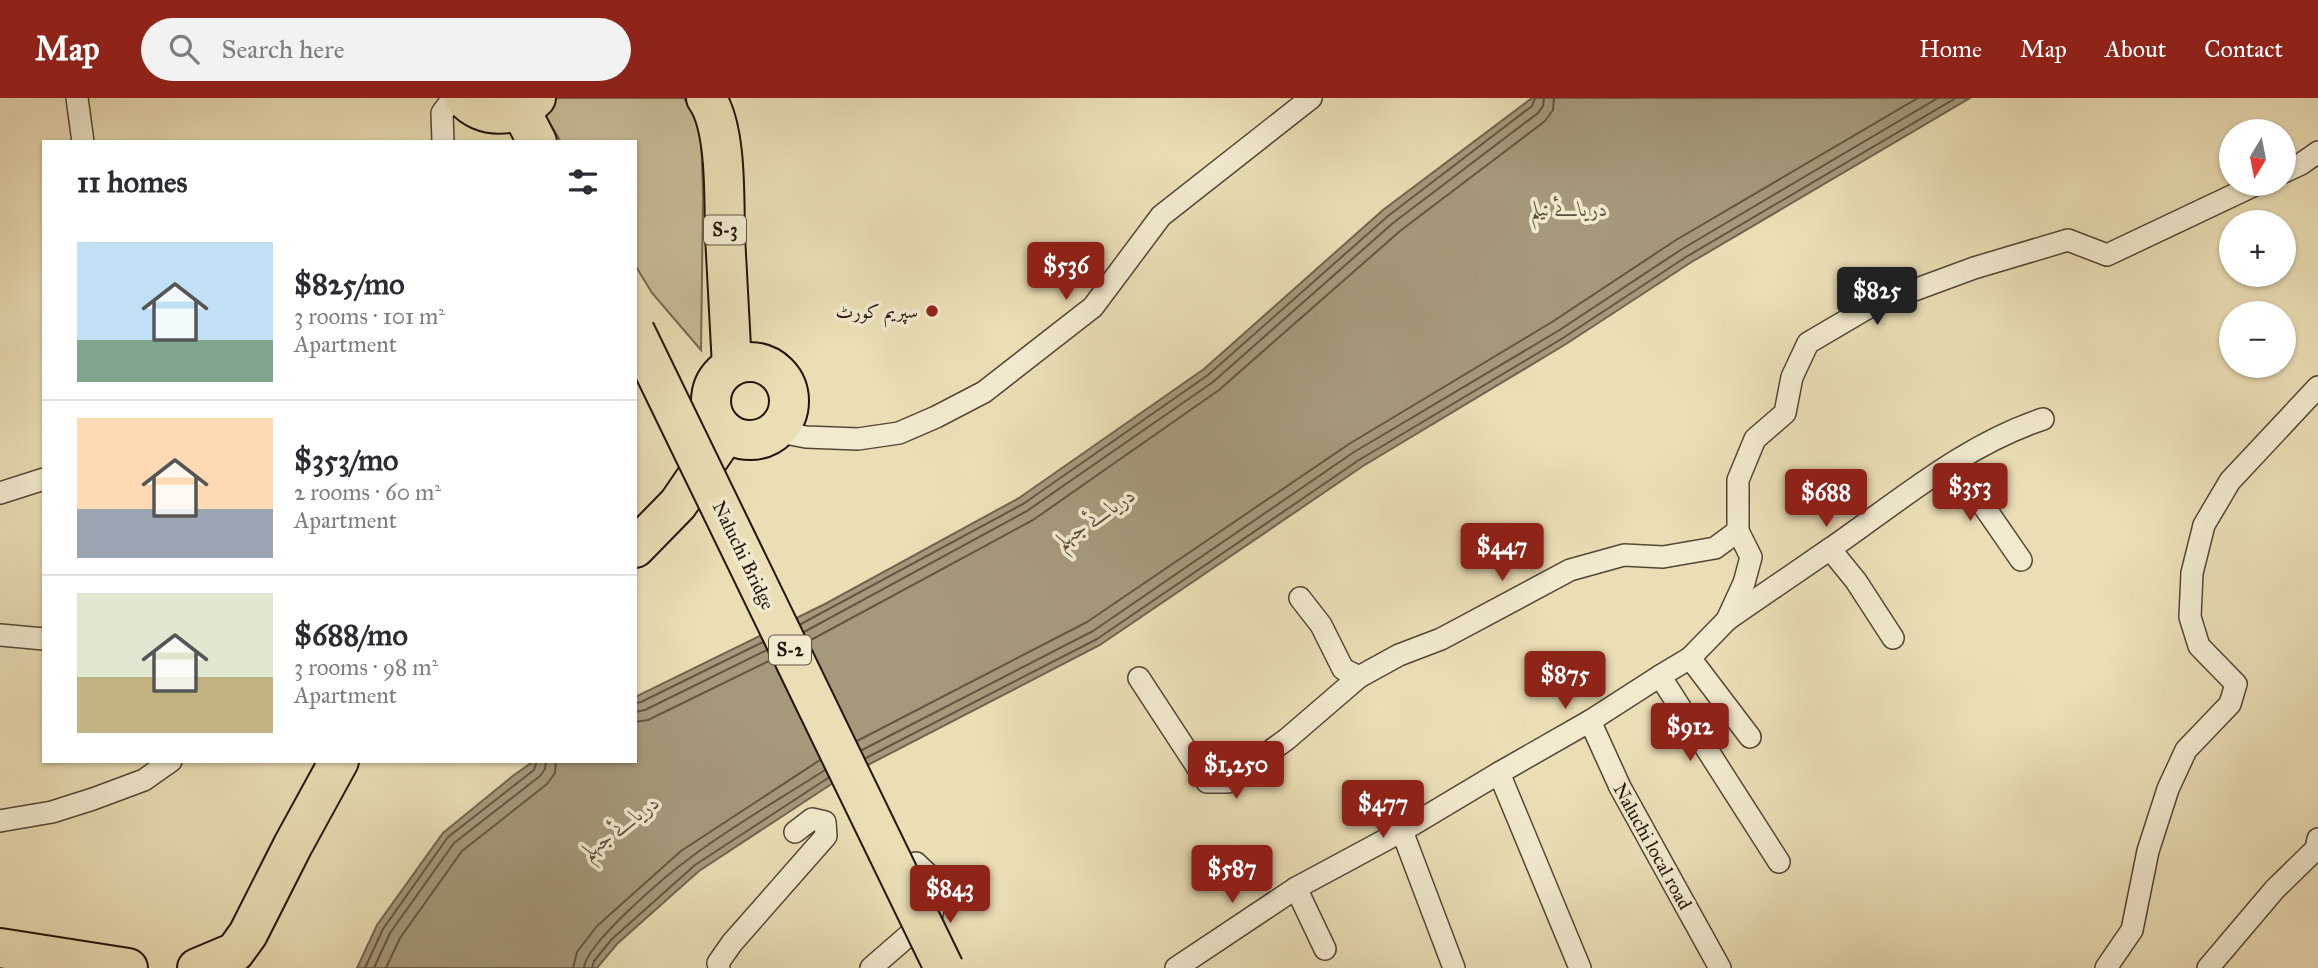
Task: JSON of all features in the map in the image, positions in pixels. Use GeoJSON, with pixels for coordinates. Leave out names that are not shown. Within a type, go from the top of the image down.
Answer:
{"type":"FeatureCollection","features":[{"type":"Feature","properties":{"kind":"highway"},"geometry":{"type":"LineString","coordinates":[[464,98],[482,111],[531,116]]}},
{"type":"Feature","properties":{"kind":"highway","name":"S-3"},"geometry":{"type":"LineString","coordinates":[[706,98],[711,104],[717,125],[723,168],[732,366]]}},
{"type":"Feature","properties":{"kind":"highway","name":"Naluchi Bridge"},"geometry":{"type":"LineString","coordinates":[[637,335],[944,968]]}},
{"type":"Feature","properties":{"kind":"highway"},"geometry":{"type":"LineString","coordinates":[[758,362],[771,367],[787,387],[788,411],[774,432],[763,438],[738,438],[718,423],[712,411],[710,397],[714,385],[721,374],[732,366],[758,362]]}},
{"type":"Feature","properties":{"kind":"highway"},"geometry":{"type":"LineString","coordinates":[[637,546],[678,504],[727,432]]}},
{"type":"Feature","properties":{"kind":"highway"},"geometry":{"type":"LineString","coordinates":[[197,968],[235,952],[248,934],[338,763]]}},
{"type":"Feature","properties":{"kind":"highway"},"geometry":{"type":"LineString","coordinates":[[0,948],[128,968]]}},
{"type":"Feature","properties":{"kind":"street"},"geometry":{"type":"LineString","coordinates":[[77,98],[83,140]]}},
{"type":"Feature","properties":{"kind":"street"},"geometry":{"type":"LineString","coordinates":[[443,140],[442,113],[453,98]]}},
{"type":"Feature","properties":{"kind":"street"},"geometry":{"type":"LineString","coordinates":[[774,432],[806,438],[858,439],[899,433],[984,392],[1093,307],[1161,216],[1311,98]]}},
{"type":"Feature","properties":{"kind":"street"},"geometry":{"type":"LineString","coordinates":[[2296,166],[2318,152]]}},
{"type":"Feature","properties":{"kind":"street"},"geometry":{"type":"LineString","coordinates":[[1727,620],[1744,583],[1751,557],[1738,531],[1738,480],[1755,439],[1785,413],[1792,377],[1808,343],[1871,306],[1974,268],[2068,240],[2107,255],[2232,196]]}},
{"type":"Feature","properties":{"kind":"street"},"geometry":{"type":"LineString","coordinates":[[2106,968],[2132,930],[2148,851],[2168,789],[2186,750],[2230,704],[2236,684],[2199,646],[2190,617],[2192,573],[2204,525],[2230,481],[2318,387]]}},
{"type":"Feature","properties":{"kind":"street"},"geometry":{"type":"LineString","coordinates":[[1188,964],[1296,888],[1402,831],[1590,722],[1690,658],[1727,620],[1954,463],[2012,429],[2043,419]]}},
{"type":"Feature","properties":{"kind":"street"},"geometry":{"type":"LineString","coordinates":[[1954,463],[2021,560]]}},
{"type":"Feature","properties":{"kind":"street"},"geometry":{"type":"LineString","coordinates":[[0,493],[42,480]]}},
{"type":"Feature","properties":{"kind":"street"},"geometry":{"type":"LineString","coordinates":[[1139,678],[1207,782],[1228,782],[1287,738],[1359,677],[1399,654],[1441,639],[1570,570],[1624,555],[1663,557],[1715,548],[1738,531]]}},
{"type":"Feature","properties":{"kind":"street"},"geometry":{"type":"LineString","coordinates":[[1830,549],[1856,581],[1893,638]]}},
{"type":"Feature","properties":{"kind":"street"},"geometry":{"type":"LineString","coordinates":[[1300,598],[1321,625],[1343,669],[1359,677]]}},
{"type":"Feature","properties":{"kind":"street"},"geometry":{"type":"LineString","coordinates":[[0,635],[42,639]]}},
{"type":"Feature","properties":{"kind":"street"},"geometry":{"type":"LineString","coordinates":[[1690,658],[1750,737]]}},
{"type":"Feature","properties":{"kind":"street"},"geometry":{"type":"LineString","coordinates":[[1660,676],[1779,862]]}},
{"type":"Feature","properties":{"kind":"street","name":"Naluchi local road"},"geometry":{"type":"LineString","coordinates":[[1590,722],[1620,788],[1720,968]]}},
{"type":"Feature","properties":{"kind":"street"},"geometry":{"type":"LineString","coordinates":[[0,821],[52,812],[93,799],[144,780],[168,763]]}},
{"type":"Feature","properties":{"kind":"street"},"geometry":{"type":"LineString","coordinates":[[1499,773],[1580,968]]}},
{"type":"Feature","properties":{"kind":"street"},"geometry":{"type":"LineString","coordinates":[[719,968],[718,963],[732,943],[825,836],[825,822],[812,820],[795,832]]}},
{"type":"Feature","properties":{"kind":"street"},"geometry":{"type":"LineString","coordinates":[[1402,831],[1454,968]]}},
{"type":"Feature","properties":{"kind":"street"},"geometry":{"type":"LineString","coordinates":[[2208,968],[2276,889],[2316,849],[2318,839]]}},
{"type":"Feature","properties":{"kind":"street"},"geometry":{"type":"LineString","coordinates":[[871,968],[932,915],[937,883],[916,863]]}},
{"type":"Feature","properties":{"kind":"street"},"geometry":{"type":"LineString","coordinates":[[1296,888],[1325,949]]}},
{"type":"Feature","properties":{"kind":"shaded area"},"geometry":{"type":"Polygon","coordinates":[[[535,98],[684,98],[701,128],[701,350],[652,293],[637,268],[637,140],[560,140],[535,98]]]}},
{"type":"Feature","properties":{"kind":"water","name":"دریائے نیلم"},"geometry":{"type":"Polygon","coordinates":[[[1532,98],[1970,98],[1690,263],[1566,344],[1363,466],[1100,645],[833,783],[699,871],[617,944],[597,968],[357,968],[377,925],[443,833],[514,775],[531,763],[637,763],[637,696],[825,604],[1019,498],[1204,369],[1383,210],[1532,98]]]}},
{"type":"Feature","properties":{"kind":"place","name":"سپریم کورٹ"},"geometry":{"type":"Point","coordinates":[932,311]}},
{"type":"Feature","properties":{"kind":"water label","name":"دریائے جہلم"},"geometry":{"type":"Point","coordinates":[1095,518]}},
{"type":"Feature","properties":{"kind":"water label","name":"دریائے جہلم"},"geometry":{"type":"Point","coordinates":[620,827]}}]}
